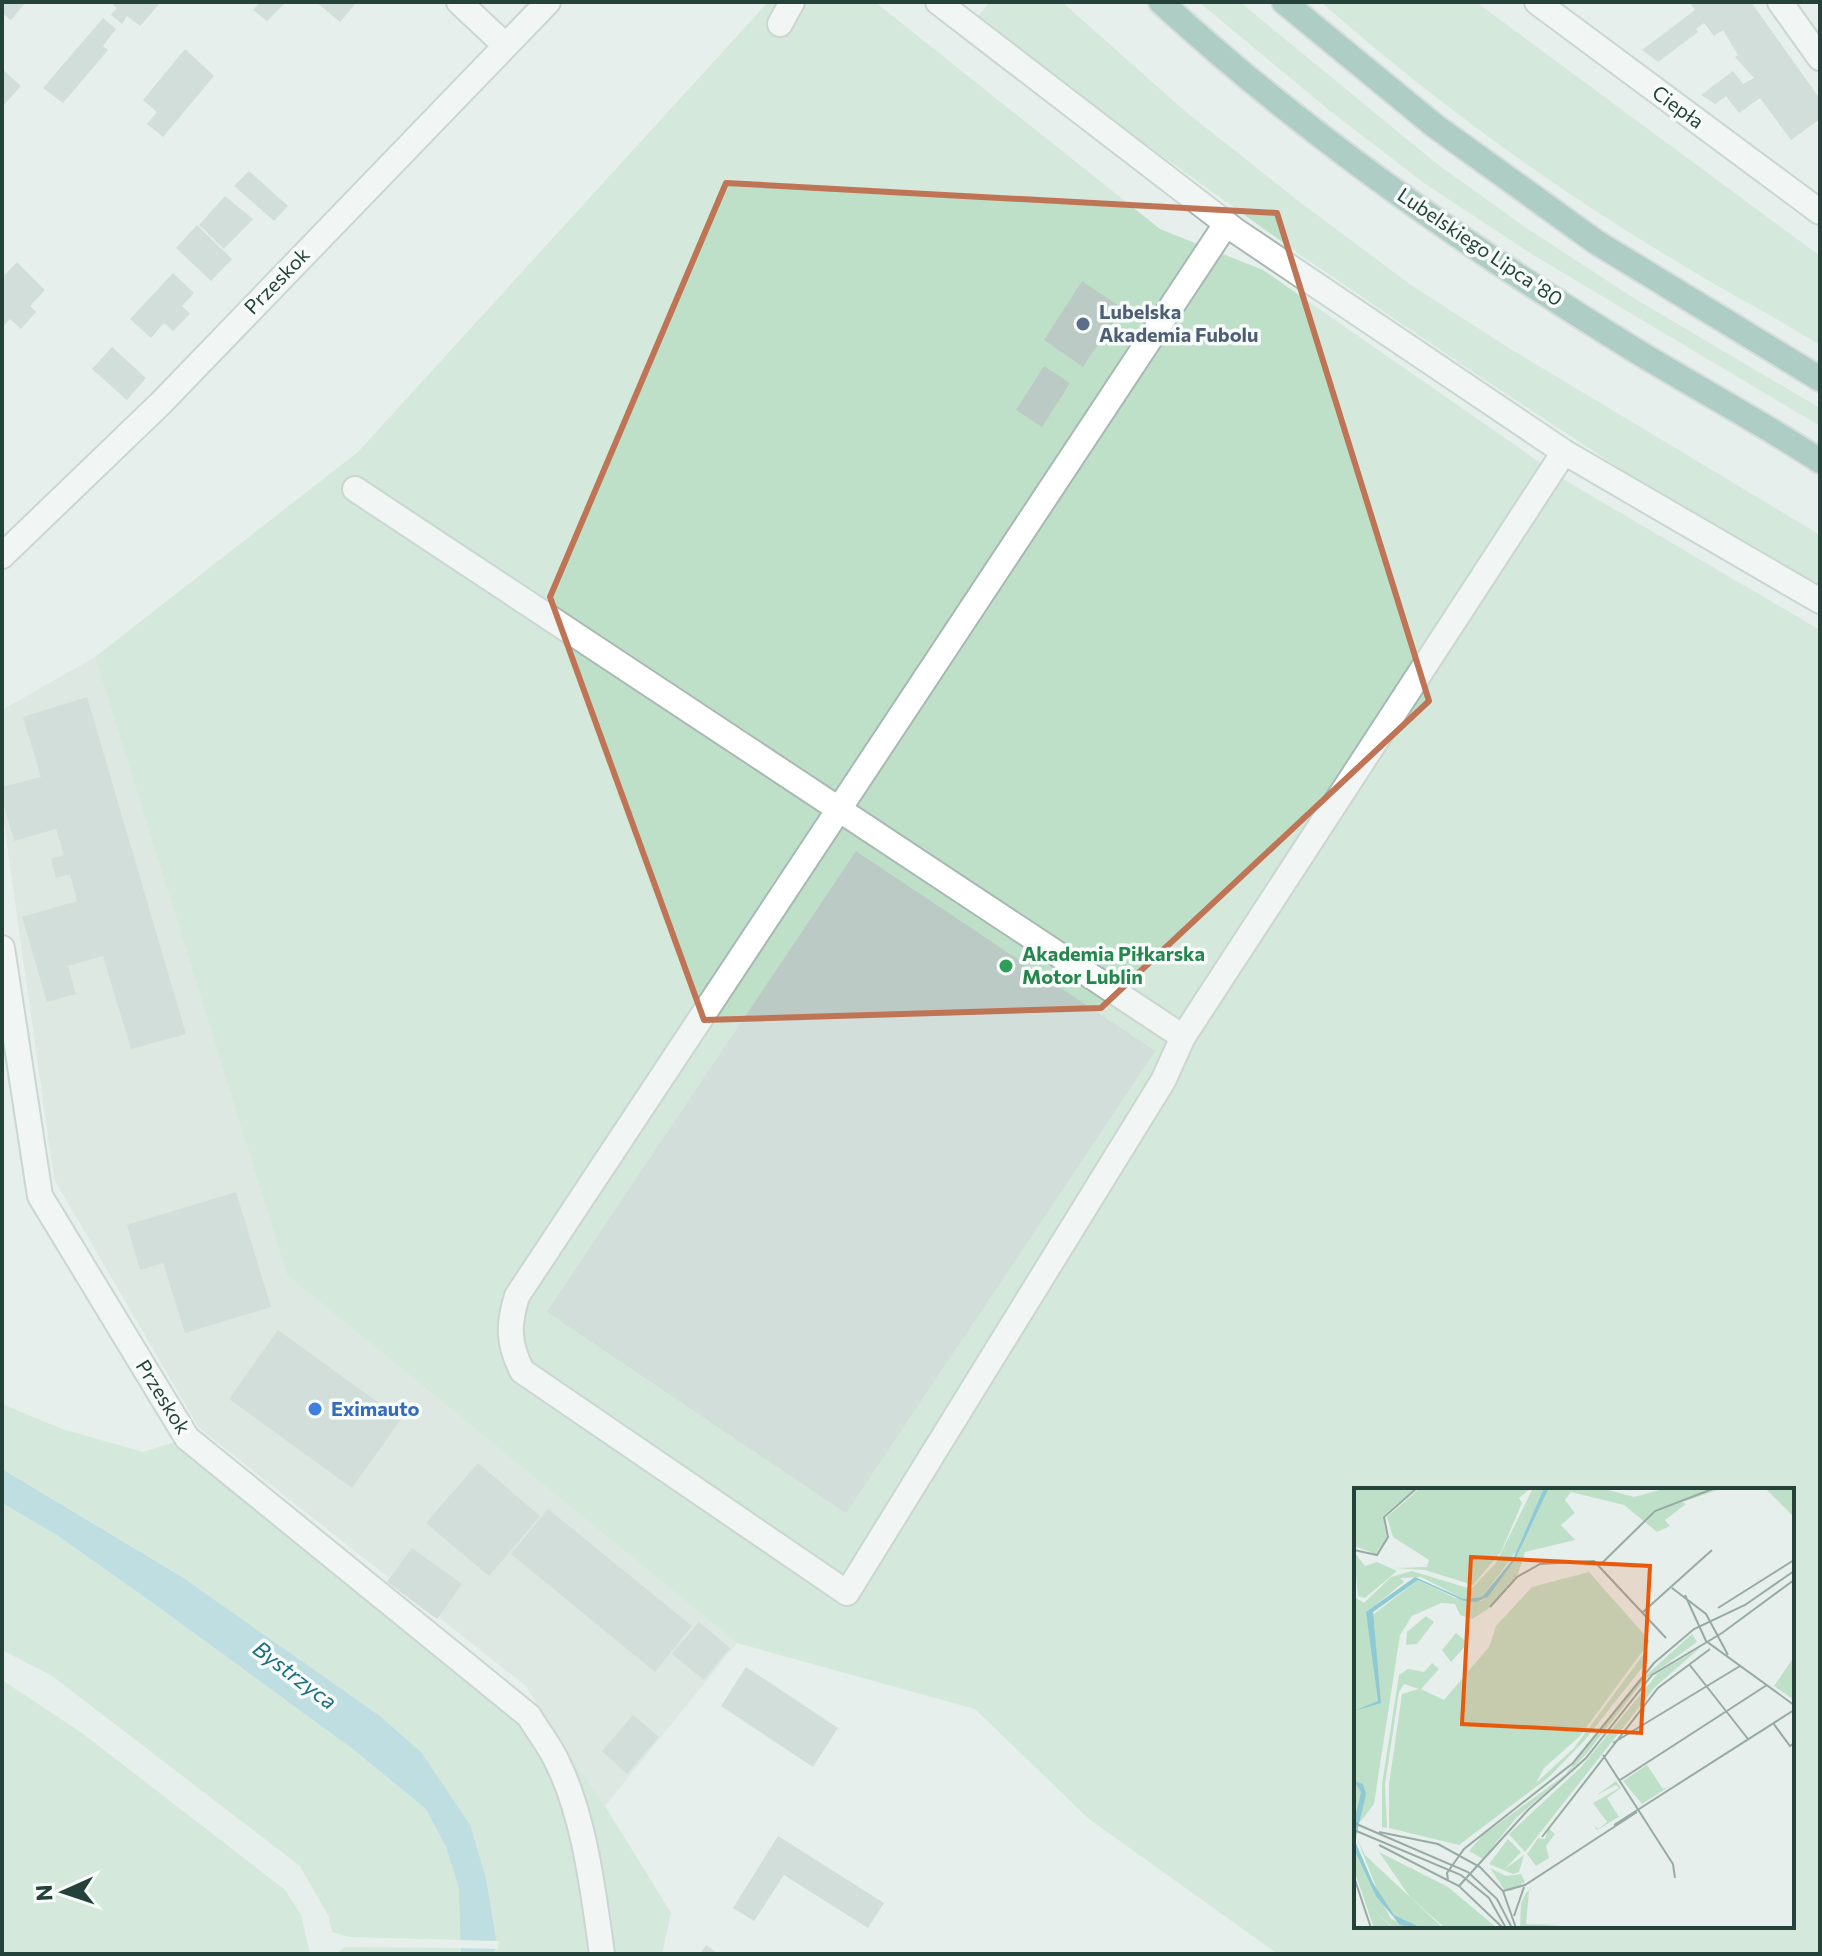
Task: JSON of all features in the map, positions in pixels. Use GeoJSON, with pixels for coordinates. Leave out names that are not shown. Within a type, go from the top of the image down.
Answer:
{"type":"FeatureCollection","features":[{"type":"Feature","properties":{"kind":"main road","name":"Lubelskiego Lipca '80"},"geometry":{"type":"LineString","coordinates":[[1161,2],[1300,120],[1442,224],[1631,348],[1820,461]]}},
{"type":"Feature","properties":{"kind":"main road"},"geometry":{"type":"LineString","coordinates":[[1284,2],[1435,126],[1596,242],[1820,379]]}},
{"type":"Feature","properties":{"kind":"street"},"geometry":{"type":"LineString","coordinates":[[459,2],[505,45]]}},
{"type":"Feature","properties":{"kind":"street","name":"Przeskok"},"geometry":{"type":"LineString","coordinates":[[7,539],[161,403],[548,2]]}},
{"type":"Feature","properties":{"kind":"street"},"geometry":{"type":"LineString","coordinates":[[780,24],[792,2]]}},
{"type":"Feature","properties":{"kind":"street"},"geometry":{"type":"LineString","coordinates":[[938,2],[1226,224],[1564,452],[1820,601]]}},
{"type":"Feature","properties":{"kind":"street","name":"Ciepła"},"geometry":{"type":"LineString","coordinates":[[1537,2],[1820,212]]}},
{"type":"Feature","properties":{"kind":"street"},"geometry":{"type":"LineString","coordinates":[[1780,2],[1820,58]]}},
{"type":"Feature","properties":{"kind":"street"},"geometry":{"type":"LineString","coordinates":[[1226,224],[517,1296],[510,1317],[511,1349],[522,1371],[847,1593],[1163,1081],[1183,1037],[1564,452]]}},
{"type":"Feature","properties":{"kind":"street"},"geometry":{"type":"LineString","coordinates":[[355,489],[1183,1037]]}},
{"type":"Feature","properties":{"kind":"street","name":"Przeskok"},"geometry":{"type":"LineString","coordinates":[[2,948],[40,1196],[187,1438],[529,1716],[553,1753],[584,1840],[602,1954]]}},
{"type":"Feature","properties":{"kind":"highlighted area"},"geometry":{"type":"Polygon","coordinates":[[[726,183],[1277,213],[1429,701],[1101,1008],[704,1020],[550,597],[726,183]]]}},
{"type":"Feature","properties":{"kind":"shaded area"},"geometry":{"type":"Polygon","coordinates":[[[95,657],[287,1275],[737,1643],[605,1806],[559,1742],[526,1686],[199,1428],[54,1179],[2,809],[2,710],[95,657]]]}},
{"type":"Feature","properties":{"kind":"green space","name":"Akademia Piłkarska Motor Lublin"},"geometry":{"type":"Polygon","coordinates":[[[768,2],[875,2],[1160,229],[1263,270],[1568,482],[1820,630],[1820,1954],[1278,1954],[1089,1819],[975,1709],[737,1643],[287,1275],[95,657],[358,452],[768,2]]]}},
{"type":"Feature","properties":{"kind":"green space"},"geometry":{"type":"Polygon","coordinates":[[[990,2],[1062,2],[1186,112],[1411,285],[1512,350],[1820,535],[1820,588],[1630,475],[1299,254],[974,21],[990,2]]]}},
{"type":"Feature","properties":{"kind":"green space"},"geometry":{"type":"Polygon","coordinates":[[[1199,2],[1240,2],[1437,164],[1525,227],[1632,297],[1820,408],[1820,426],[1530,253],[1424,183],[1329,110],[1199,2]]]}},
{"type":"Feature","properties":{"kind":"green space"},"geometry":{"type":"Polygon","coordinates":[[[1321,2],[1476,2],[1820,256],[1820,345],[1640,240],[1545,177],[1408,75],[1321,2]]]}},
{"type":"Feature","properties":{"kind":"green space"},"geometry":{"type":"Polygon","coordinates":[[[2,1404],[62,1429],[143,1452],[187,1438],[559,1742],[605,1806],[671,1913],[662,1954],[494,1954],[496,1938],[486,1878],[470,1826],[421,1752],[380,1716],[182,1577],[2,1469],[2,1404]]]}},
{"type":"Feature","properties":{"kind":"green space"},"geometry":{"type":"Polygon","coordinates":[[[2,1503],[57,1535],[164,1611],[354,1750],[426,1809],[446,1847],[459,1889],[463,1940],[349,1937],[332,1932],[329,1917],[300,1866],[51,1675],[2,1650],[2,1503]]]}},
{"type":"Feature","properties":{"kind":"green space"},"geometry":{"type":"Polygon","coordinates":[[[2,1680],[82,1733],[285,1890],[301,1915],[310,1954],[2,1954],[2,1680]]]}},
{"type":"Feature","properties":{"kind":"green space"},"geometry":{"type":"Polygon","coordinates":[[[345,1947],[462,1948],[461,1954],[336,1954],[345,1947]]]}},
{"type":"Feature","properties":{"kind":"water","name":"Bystrzyca"},"geometry":{"type":"Polygon","coordinates":[[[2,1469],[182,1577],[380,1716],[421,1752],[470,1825],[486,1878],[496,1938],[494,1954],[461,1954],[459,1889],[446,1847],[426,1809],[354,1750],[164,1611],[57,1535],[2,1503],[2,1469]]]}},
{"type":"Feature","properties":{"kind":"pier"},"geometry":{"type":"Polygon","coordinates":[[[459,1940],[499,1941],[498,1949],[458,1948],[459,1940]]]}},
{"type":"Feature","properties":{"kind":"building"},"geometry":{"type":"Polygon","coordinates":[[[2,2],[26,2],[11,20],[2,13],[2,2]]]}},
{"type":"Feature","properties":{"kind":"building"},"geometry":{"type":"Polygon","coordinates":[[[116,2],[161,2],[140,26],[127,16],[122,24],[111,15],[117,8],[113,5],[116,2]]]}},
{"type":"Feature","properties":{"kind":"building"},"geometry":{"type":"Polygon","coordinates":[[[260,2],[286,2],[267,21],[253,10],[260,2]]]}},
{"type":"Feature","properties":{"kind":"building"},"geometry":{"type":"Polygon","coordinates":[[[316,2],[357,2],[340,22],[316,2]]]}},
{"type":"Feature","properties":{"kind":"building"},"geometry":{"type":"Polygon","coordinates":[[[1689,2],[1751,2],[1820,99],[1820,119],[1791,140],[1760,98],[1739,113],[1726,96],[1715,104],[1701,95],[1733,71],[1743,84],[1754,78],[1735,57],[1738,55],[1723,30],[1714,36],[1704,23],[1696,29],[1698,32],[1658,62],[1642,50],[1695,10],[1689,2]]]}},
{"type":"Feature","properties":{"kind":"building"},"geometry":{"type":"Polygon","coordinates":[[[103,18],[116,29],[103,46],[108,50],[63,103],[43,88],[103,18]]]}},
{"type":"Feature","properties":{"kind":"building"},"geometry":{"type":"Polygon","coordinates":[[[185,49],[214,76],[163,137],[147,124],[157,112],[143,100],[185,49]]]}},
{"type":"Feature","properties":{"kind":"building"},"geometry":{"type":"Polygon","coordinates":[[[2,69],[21,86],[2,107],[2,69]]]}},
{"type":"Feature","properties":{"kind":"building"},"geometry":{"type":"Polygon","coordinates":[[[249,171],[288,206],[274,221],[234,186],[249,171]]]}},
{"type":"Feature","properties":{"kind":"building"},"geometry":{"type":"Polygon","coordinates":[[[225,196],[253,219],[224,249],[199,225],[225,196]]]}},
{"type":"Feature","properties":{"kind":"building"},"geometry":{"type":"Polygon","coordinates":[[[197,225],[232,259],[211,281],[176,248],[197,225]]]}},
{"type":"Feature","properties":{"kind":"building"},"geometry":{"type":"Polygon","coordinates":[[[17,262],[45,290],[30,306],[36,312],[21,329],[10,319],[2,328],[2,278],[17,262]]]}},
{"type":"Feature","properties":{"kind":"building"},"geometry":{"type":"Polygon","coordinates":[[[173,273],[194,293],[182,306],[190,314],[173,331],[164,323],[151,338],[130,319],[173,273]]]}},
{"type":"Feature","properties":{"kind":"building","name":"Lubelska Akademia Fubolu"},"geometry":{"type":"Polygon","coordinates":[[[1082,281],[1122,308],[1083,367],[1044,340],[1082,281]]]}},
{"type":"Feature","properties":{"kind":"building"},"geometry":{"type":"Polygon","coordinates":[[[112,347],[146,378],[127,400],[92,369],[112,347]]]}},
{"type":"Feature","properties":{"kind":"building"},"geometry":{"type":"Polygon","coordinates":[[[1044,366],[1070,383],[1042,427],[1016,410],[1044,366]]]}},
{"type":"Feature","properties":{"kind":"building"},"geometry":{"type":"Polygon","coordinates":[[[87,697],[186,1034],[131,1049],[103,956],[68,966],[76,994],[47,1002],[22,917],[77,901],[70,874],[56,878],[51,859],[64,855],[56,829],[14,841],[2,799],[2,787],[41,777],[23,717],[87,697]]]}},
{"type":"Feature","properties":{"kind":"building"},"geometry":{"type":"Polygon","coordinates":[[[856,851],[1155,1051],[846,1513],[547,1312],[856,851]]]}},
{"type":"Feature","properties":{"kind":"building"},"geometry":{"type":"Polygon","coordinates":[[[236,1192],[271,1307],[185,1333],[163,1263],[140,1270],[127,1225],[236,1192]]]}},
{"type":"Feature","properties":{"kind":"building","name":"Eximauto"},"geometry":{"type":"Polygon","coordinates":[[[278,1330],[401,1419],[352,1488],[229,1399],[278,1330]]]}},
{"type":"Feature","properties":{"kind":"building"},"geometry":{"type":"Polygon","coordinates":[[[478,1463],[540,1516],[489,1576],[426,1523],[478,1463]]]}},
{"type":"Feature","properties":{"kind":"building"},"geometry":{"type":"Polygon","coordinates":[[[548,1509],[692,1626],[655,1672],[511,1554],[548,1509]]]}},
{"type":"Feature","properties":{"kind":"building"},"geometry":{"type":"Polygon","coordinates":[[[412,1548],[462,1584],[437,1619],[387,1582],[412,1548]]]}},
{"type":"Feature","properties":{"kind":"building"},"geometry":{"type":"Polygon","coordinates":[[[699,1622],[730,1648],[704,1680],[672,1654],[699,1622]]]}},
{"type":"Feature","properties":{"kind":"building"},"geometry":{"type":"Polygon","coordinates":[[[746,1667],[838,1728],[813,1767],[721,1706],[746,1667]]]}},
{"type":"Feature","properties":{"kind":"building"},"geometry":{"type":"Polygon","coordinates":[[[633,1715],[659,1737],[627,1774],[602,1751],[633,1715]]]}},
{"type":"Feature","properties":{"kind":"building"},"geometry":{"type":"Polygon","coordinates":[[[778,1836],[884,1903],[868,1928],[784,1875],[754,1921],[733,1908],[778,1836]]]}},
{"type":"Feature","properties":{"kind":"building"},"geometry":{"type":"Polygon","coordinates":[[[706,1945],[718,1954],[700,1954],[706,1945]]]}},
{"type":"Feature","properties":{"kind":"place","name":"Lubelska Akademia Fubolu"},"geometry":{"type":"Point","coordinates":[1083,324]}},
{"type":"Feature","properties":{"kind":"place","name":"Akademia Piłkarska Motor Lublin"},"geometry":{"type":"Point","coordinates":[1006,966]}},
{"type":"Feature","properties":{"kind":"place","name":"Eximauto"},"geometry":{"type":"Point","coordinates":[315,1409]}}]}
